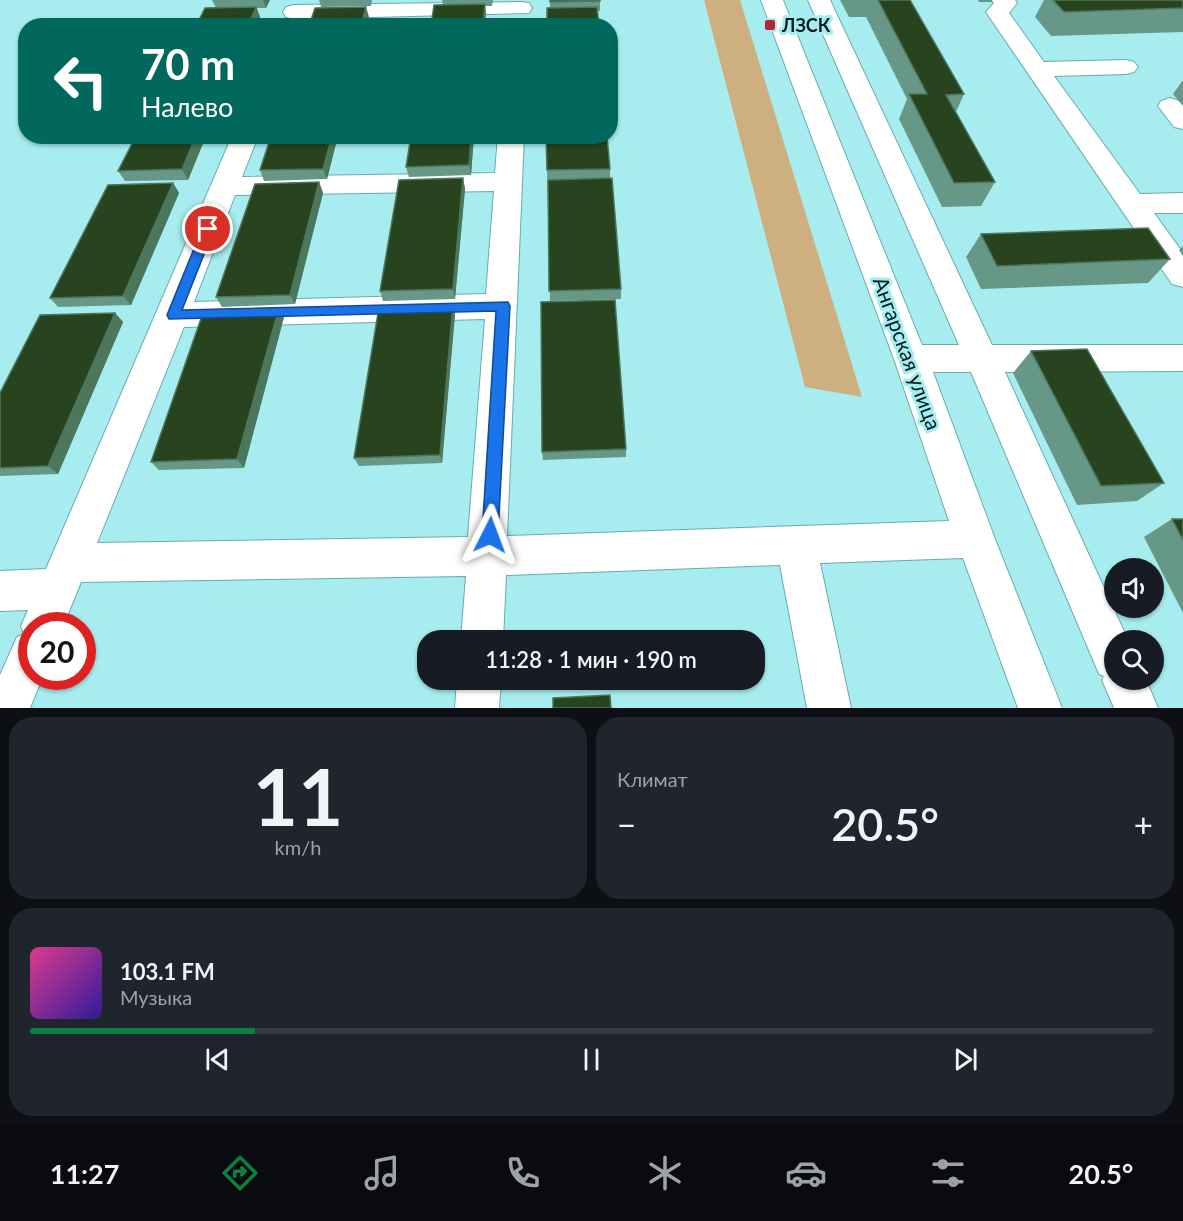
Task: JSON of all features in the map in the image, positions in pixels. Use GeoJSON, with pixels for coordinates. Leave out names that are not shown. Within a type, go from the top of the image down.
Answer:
{"type":"FeatureCollection","features":[{"type":"Feature","properties":{"kind":"street","name":"Ангарская улица"},"geometry":{"type":"LineString","coordinates":[[772,0],[911,359],[975,539],[1040,708]]}},
{"type":"Feature","properties":{"kind":"street"},"geometry":{"type":"LineString","coordinates":[[819,0],[982,359],[1104,636]]}},
{"type":"Feature","properties":{"kind":"street"},"geometry":{"type":"LineString","coordinates":[[1003,0],[1006,3],[997,12],[1183,276]]}},
{"type":"Feature","properties":{"kind":"street"},"geometry":{"type":"LineString","coordinates":[[294,13],[521,11]]}},
{"type":"Feature","properties":{"kind":"street"},"geometry":{"type":"LineString","coordinates":[[1037,69],[1126,67]]}},
{"type":"Feature","properties":{"kind":"street"},"geometry":{"type":"LineString","coordinates":[[48,612],[100,483],[173,315],[242,144]]}},
{"type":"Feature","properties":{"kind":"street"},"geometry":{"type":"LineString","coordinates":[[483,630],[489,556],[510,144]]}},
{"type":"Feature","properties":{"kind":"street"},"geometry":{"type":"LineString","coordinates":[[225,186],[508,182]]}},
{"type":"Feature","properties":{"kind":"street"},"geometry":{"type":"LineString","coordinates":[[1132,204],[1183,203]]}},
{"type":"Feature","properties":{"kind":"street"},"geometry":{"type":"LineString","coordinates":[[173,315],[503,306]]}},
{"type":"Feature","properties":{"kind":"street"},"geometry":{"type":"LineString","coordinates":[[911,359],[1183,358]]}},
{"type":"Feature","properties":{"kind":"street"},"geometry":{"type":"LineString","coordinates":[[0,591],[64,576],[489,556],[975,539]]}},
{"type":"Feature","properties":{"kind":"street"},"geometry":{"type":"LineString","coordinates":[[796,545],[829,708]]}},
{"type":"Feature","properties":{"kind":"street"},"geometry":{"type":"LineString","coordinates":[[8,708],[18,685]]}},
{"type":"Feature","properties":{"kind":"street"},"geometry":{"type":"LineString","coordinates":[[477,708],[478,690]]}},
{"type":"Feature","properties":{"kind":"street"},"geometry":{"type":"LineString","coordinates":[[1128,690],[1136,708]]}},
{"type":"Feature","properties":{"kind":"shaded area"},"geometry":{"type":"Polygon","coordinates":[[[704,0],[740,0],[862,397],[805,387],[704,0]]]}},
{"type":"Feature","properties":{"kind":"building"},"geometry":{"type":"Polygon","coordinates":[[[550,0],[600,0],[600,1],[550,2],[550,0]]]}},
{"type":"Feature","properties":{"kind":"building"},"geometry":{"type":"Polygon","coordinates":[[[878,0],[910,0],[964,94],[946,95],[995,182],[954,183],[909,94],[927,94],[878,0]]]}},
{"type":"Feature","properties":{"kind":"building"},"geometry":{"type":"Polygon","coordinates":[[[1053,0],[1183,0],[1183,8],[1064,12],[1053,0]]]}},
{"type":"Feature","properties":{"kind":"building"},"geometry":{"type":"Polygon","coordinates":[[[485,4],[484,18],[432,18],[434,5],[485,4]]]}},
{"type":"Feature","properties":{"kind":"building"},"geometry":{"type":"Polygon","coordinates":[[[256,7],[251,18],[200,18],[205,8],[256,7]]]}},
{"type":"Feature","properties":{"kind":"building"},"geometry":{"type":"Polygon","coordinates":[[[366,7],[363,18],[312,18],[315,8],[366,7]]]}},
{"type":"Feature","properties":{"kind":"building"},"geometry":{"type":"Polygon","coordinates":[[[597,7],[598,18],[547,18],[547,8],[597,7]]]}},
{"type":"Feature","properties":{"kind":"building"},"geometry":{"type":"Polygon","coordinates":[[[132,144],[193,144],[182,169],[118,171],[132,144]]]}},
{"type":"Feature","properties":{"kind":"building"},"geometry":{"type":"Polygon","coordinates":[[[268,144],[330,144],[323,169],[260,170],[268,144]]]}},
{"type":"Feature","properties":{"kind":"building"},"geometry":{"type":"Polygon","coordinates":[[[410,144],[470,144],[469,165],[406,167],[410,144]]]}},
{"type":"Feature","properties":{"kind":"building"},"geometry":{"type":"Polygon","coordinates":[[[546,144],[608,144],[610,169],[547,170],[546,144]]]}},
{"type":"Feature","properties":{"kind":"building"},"geometry":{"type":"Polygon","coordinates":[[[463,178],[453,289],[380,291],[399,180],[463,178]]]}},
{"type":"Feature","properties":{"kind":"building"},"geometry":{"type":"Polygon","coordinates":[[[612,178],[621,289],[549,291],[548,180],[612,178]]]}},
{"type":"Feature","properties":{"kind":"building"},"geometry":{"type":"Polygon","coordinates":[[[319,182],[290,295],[216,297],[255,184],[319,182]]]}},
{"type":"Feature","properties":{"kind":"building"},"geometry":{"type":"Polygon","coordinates":[[[173,183],[123,296],[50,298],[108,185],[173,183]]]}},
{"type":"Feature","properties":{"kind":"building"},"geometry":{"type":"Polygon","coordinates":[[[1148,228],[1170,259],[997,266],[981,234],[1148,228]]]}},
{"type":"Feature","properties":{"kind":"building"},"geometry":{"type":"Polygon","coordinates":[[[615,300],[626,449],[542,452],[541,302],[615,300]]]}},
{"type":"Feature","properties":{"kind":"building"},"geometry":{"type":"Polygon","coordinates":[[[453,304],[440,455],[354,458],[379,307],[453,304]]]}},
{"type":"Feature","properties":{"kind":"building"},"geometry":{"type":"Polygon","coordinates":[[[279,308],[237,459],[151,462],[204,310],[279,308]]]}},
{"type":"Feature","properties":{"kind":"building"},"geometry":{"type":"Polygon","coordinates":[[[115,313],[48,466],[0,468],[0,393],[40,315],[115,313]]]}},
{"type":"Feature","properties":{"kind":"building"},"geometry":{"type":"Polygon","coordinates":[[[1087,349],[1164,483],[1101,486],[1031,351],[1087,349]]]}},
{"type":"Feature","properties":{"kind":"building"},"geometry":{"type":"Polygon","coordinates":[[[1172,519],[1183,519],[1183,540],[1172,519]]]}},
{"type":"Feature","properties":{"kind":"building"},"geometry":{"type":"Polygon","coordinates":[[[610,695],[611,708],[553,708],[553,698],[610,695]]]}},
{"type":"Feature","properties":{"kind":"place","name":"ЛЗСК"},"geometry":{"type":"Point","coordinates":[770,25]}},
{"type":"Feature","properties":{"kind":"route"},"geometry":{"type":"LineString","coordinates":[[208,229],[173,315],[503,306],[490,535]]}}]}
